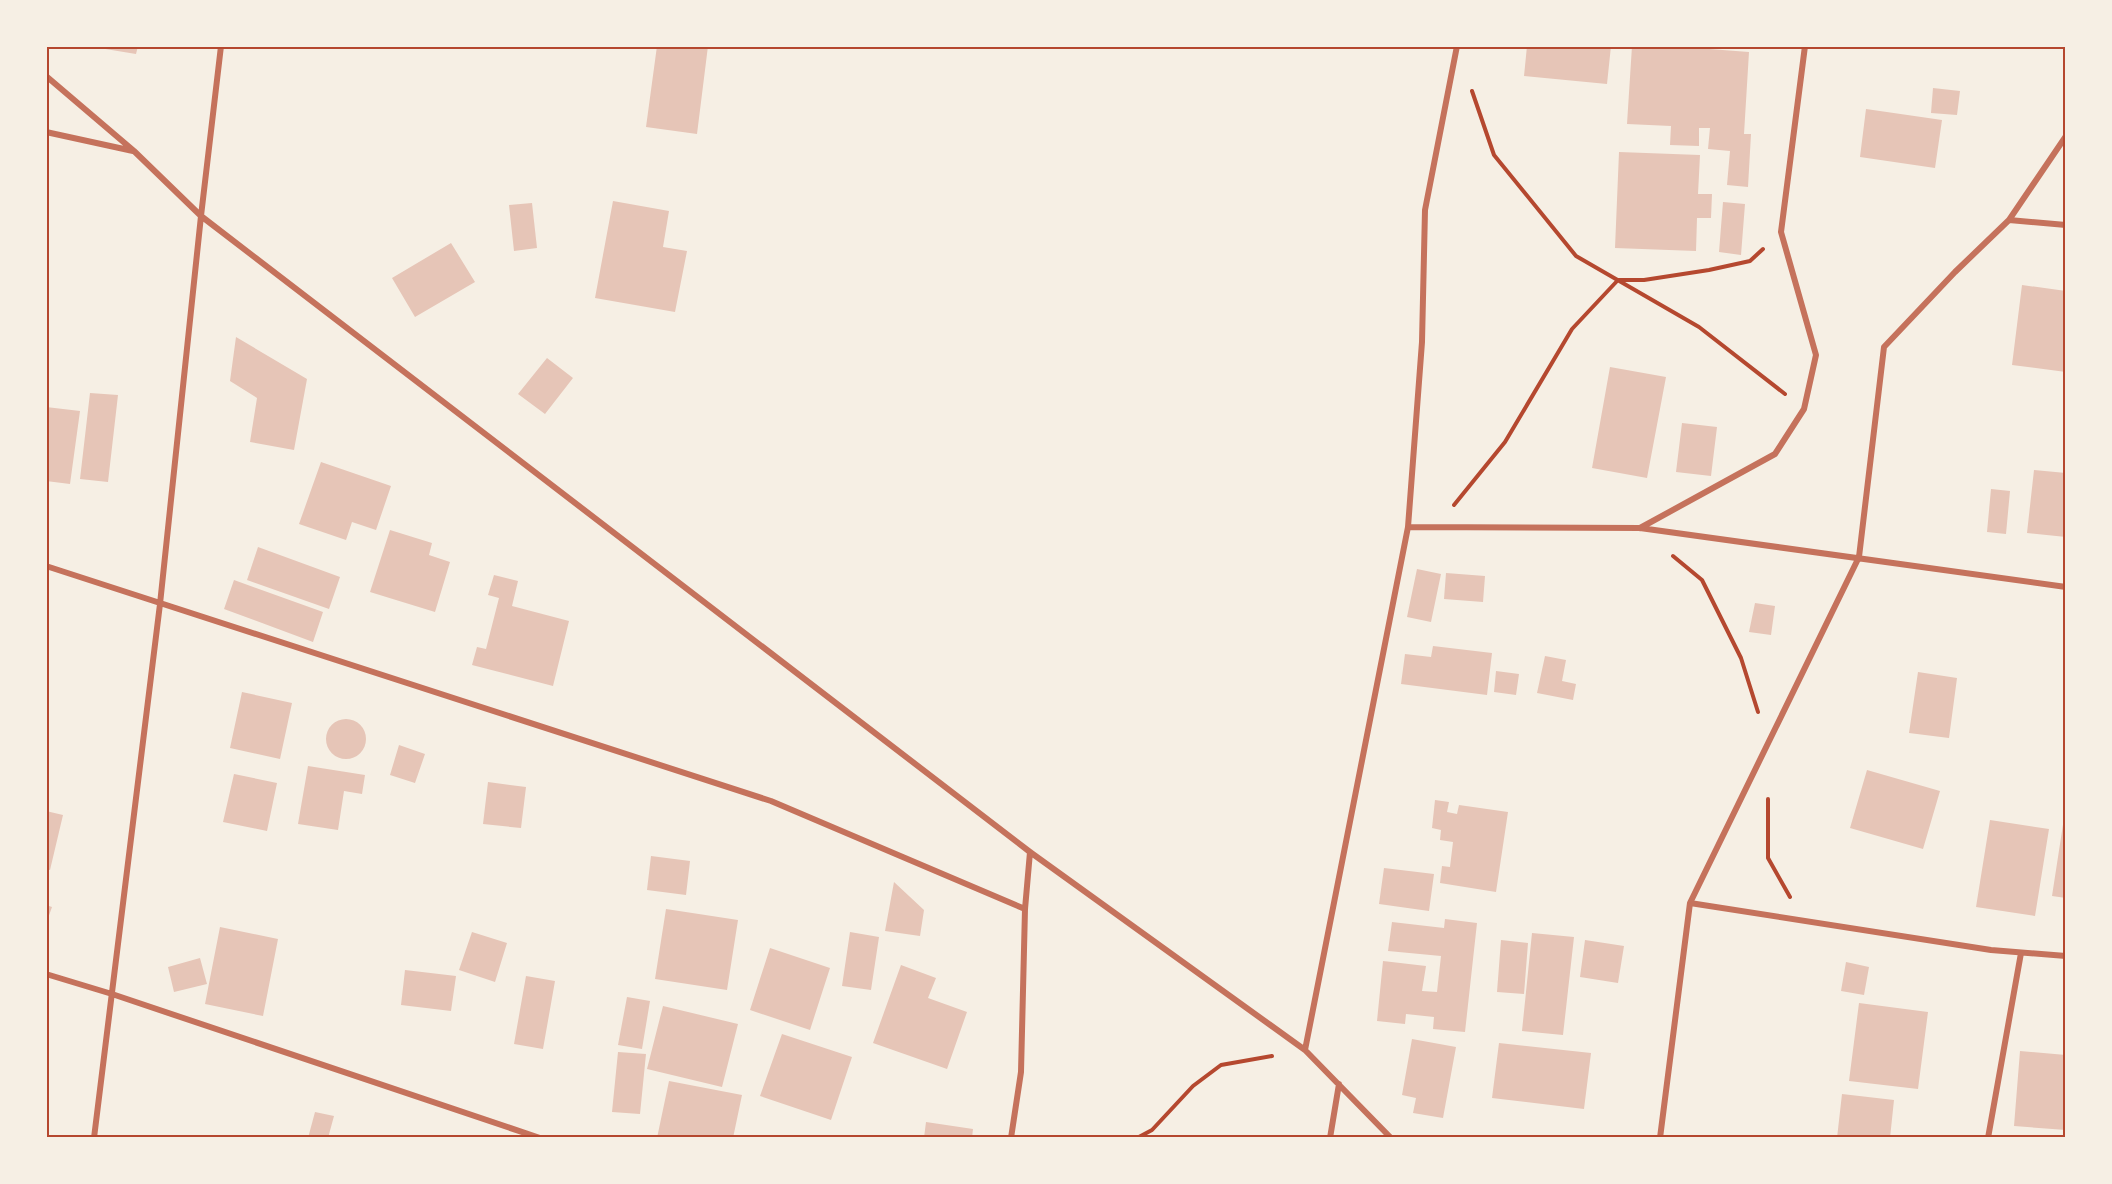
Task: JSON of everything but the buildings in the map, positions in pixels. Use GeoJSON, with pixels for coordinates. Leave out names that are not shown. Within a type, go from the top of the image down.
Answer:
{"type":"FeatureCollection","features":[{"type":"Feature","properties":{"kind":"street"},"geometry":{"type":"LineString","coordinates":[[94,1137],[160,604],[221,46]]}},
{"type":"Feature","properties":{"kind":"street"},"geometry":{"type":"LineString","coordinates":[[1640,528],[1775,454],[1804,409],[1816,355],[1781,232],[1805,46]]}},
{"type":"Feature","properties":{"kind":"street"},"geometry":{"type":"LineString","coordinates":[[1305,1050],[1408,527],[1422,342],[1425,210],[1457,47]]}},
{"type":"Feature","properties":{"kind":"street"},"geometry":{"type":"LineString","coordinates":[[46,76],[134,151],[201,216],[1030,852],[1305,1050],[1391,1137]]}},
{"type":"Feature","properties":{"kind":"street"},"geometry":{"type":"LineString","coordinates":[[46,132],[134,151]]}},
{"type":"Feature","properties":{"kind":"street"},"geometry":{"type":"LineString","coordinates":[[1660,1137],[1690,903],[1859,557],[1884,347],[1955,272],[2009,220],[2066,135]]}},
{"type":"Feature","properties":{"kind":"street"},"geometry":{"type":"LineString","coordinates":[[2009,220],[2066,225]]}},
{"type":"Feature","properties":{"kind":"street"},"geometry":{"type":"LineString","coordinates":[[1408,527],[1640,528],[2066,587]]}},
{"type":"Feature","properties":{"kind":"street"},"geometry":{"type":"LineString","coordinates":[[46,566],[771,801],[1025,909]]}},
{"type":"Feature","properties":{"kind":"street"},"geometry":{"type":"LineString","coordinates":[[1011,1137],[1021,1072],[1025,909],[1030,852]]}},
{"type":"Feature","properties":{"kind":"street"},"geometry":{"type":"LineString","coordinates":[[1690,903],[1991,950],[2066,956]]}},
{"type":"Feature","properties":{"kind":"street"},"geometry":{"type":"LineString","coordinates":[[1988,1137],[2021,953]]}},
{"type":"Feature","properties":{"kind":"street"},"geometry":{"type":"LineString","coordinates":[[46,974],[540,1137]]}},
{"type":"Feature","properties":{"kind":"street"},"geometry":{"type":"LineString","coordinates":[[1330,1137],[1339,1084]]}},
{"type":"Feature","properties":{"kind":"path"},"geometry":{"type":"LineString","coordinates":[[1457,47],[1494,155],[1576,256],[1699,327],[1804,409]]}},
{"type":"Feature","properties":{"kind":"path"},"geometry":{"type":"LineString","coordinates":[[1436,527],[1505,441],[1572,329],[1618,280],[1644,280],[1750,261],[1781,232]]}},
{"type":"Feature","properties":{"kind":"path"},"geometry":{"type":"LineString","coordinates":[[1640,528],[1702,580],[1741,658],[1768,743]]}},
{"type":"Feature","properties":{"kind":"path"},"geometry":{"type":"LineString","coordinates":[[1768,789],[1768,858],[1804,921]]}},
{"type":"Feature","properties":{"kind":"path"},"geometry":{"type":"LineString","coordinates":[[1137,1137],[1152,1130],[1193,1086],[1221,1065],[1305,1050]]}}]}
